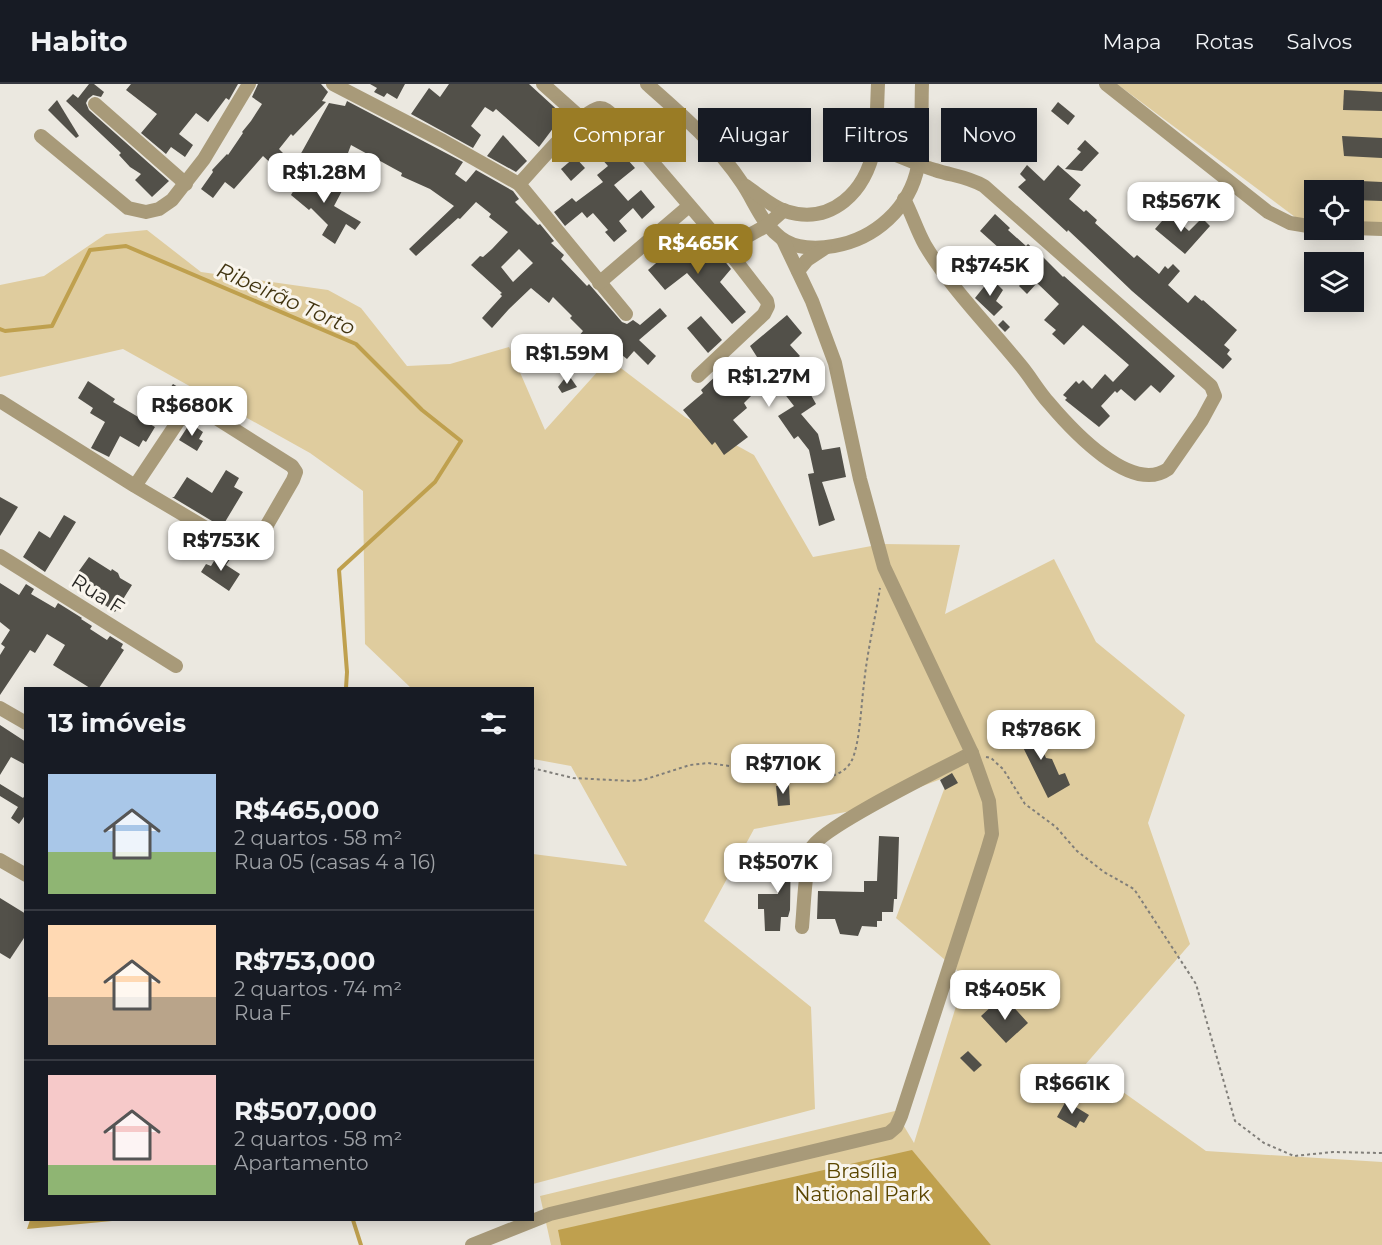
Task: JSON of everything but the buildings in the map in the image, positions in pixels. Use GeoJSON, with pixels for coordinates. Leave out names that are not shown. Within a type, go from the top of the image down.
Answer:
{"type":"FeatureCollection","features":[{"type":"Feature","properties":{"kind":"street"},"geometry":{"type":"LineString","coordinates":[[41,136],[128,208],[146,212],[159,209],[172,200],[204,159],[249,84]]}},
{"type":"Feature","properties":{"kind":"street"},"geometry":{"type":"LineString","coordinates":[[333,84],[443,141],[519,184],[626,314]]}},
{"type":"Feature","properties":{"kind":"street"},"geometry":{"type":"LineString","coordinates":[[543,84],[570,108]]}},
{"type":"Feature","properties":{"kind":"street"},"geometry":{"type":"LineString","coordinates":[[646,84],[695,129],[742,183],[766,226],[783,240],[811,248],[845,244],[880,227],[895,213],[911,188],[918,164],[922,84]]}},
{"type":"Feature","properties":{"kind":"street"},"geometry":{"type":"LineString","coordinates":[[876,108],[878,84]]}},
{"type":"Feature","properties":{"kind":"street"},"geometry":{"type":"LineString","coordinates":[[1106,84],[1268,212],[1290,223],[1304,225]]}},
{"type":"Feature","properties":{"kind":"street"},"geometry":{"type":"LineString","coordinates":[[95,104],[186,184]]}},
{"type":"Feature","properties":{"kind":"street"},"geometry":{"type":"LineString","coordinates":[[519,184],[552,149]]}},
{"type":"Feature","properties":{"kind":"street"},"geometry":{"type":"LineString","coordinates":[[651,162],[726,248],[765,297],[768,306],[764,314],[698,376]]}},
{"type":"Feature","properties":{"kind":"street"},"geometry":{"type":"LineString","coordinates":[[742,183],[769,203],[784,210],[807,214],[824,212],[841,204],[860,187],[869,162]]}},
{"type":"Feature","properties":{"kind":"street"},"geometry":{"type":"LineString","coordinates":[[904,199],[924,243],[956,291],[1023,368],[1049,404],[1082,438],[1128,471],[1147,475],[1162,473],[1168,469],[1210,407],[1215,396],[1211,386],[984,186],[965,177],[938,171],[914,162]]}},
{"type":"Feature","properties":{"kind":"street"},"geometry":{"type":"LineString","coordinates":[[599,283],[689,206]]}},
{"type":"Feature","properties":{"kind":"street"},"geometry":{"type":"LineString","coordinates":[[726,248],[766,226],[784,210]]}},
{"type":"Feature","properties":{"kind":"street"},"geometry":{"type":"LineString","coordinates":[[1364,228],[1382,229]]}},
{"type":"Feature","properties":{"kind":"street"},"geometry":{"type":"LineString","coordinates":[[534,1220],[549,1214],[889,1134],[896,1127],[992,834],[988,801],[972,753],[884,567],[860,479],[835,363],[823,327],[783,240]]}},
{"type":"Feature","properties":{"kind":"street"},"geometry":{"type":"LineString","coordinates":[[798,271],[807,260],[827,247]]}},
{"type":"Feature","properties":{"kind":"street"},"geometry":{"type":"LineString","coordinates":[[0,401],[135,486],[237,548],[247,551],[256,544],[296,472],[292,466],[202,409],[193,406],[185,411],[135,486]]}},
{"type":"Feature","properties":{"kind":"street","name":"Rua F"},"geometry":{"type":"LineString","coordinates":[[0,556],[176,666]]}},
{"type":"Feature","properties":{"kind":"street"},"geometry":{"type":"LineString","coordinates":[[0,708],[24,722]]}},
{"type":"Feature","properties":{"kind":"street"},"geometry":{"type":"LineString","coordinates":[[802,927],[809,858],[815,842],[846,821],[972,753]]}},
{"type":"Feature","properties":{"kind":"street"},"geometry":{"type":"LineString","coordinates":[[0,860],[24,875]]}},
{"type":"Feature","properties":{"kind":"street"},"geometry":{"type":"LineString","coordinates":[[472,1245],[532,1221]]}},
{"type":"Feature","properties":{"kind":"path"},"geometry":{"type":"LineString","coordinates":[[534,768],[573,778],[631,781],[651,778],[700,762],[814,778],[826,778],[837,774],[846,768],[855,752],[864,682],[884,567]]}},
{"type":"Feature","properties":{"kind":"path"},"geometry":{"type":"LineString","coordinates":[[972,753],[991,758],[1003,769],[1025,804],[1056,826],[1077,851],[1104,872],[1134,889],[1196,984],[1235,1121],[1264,1143],[1294,1156],[1334,1152],[1382,1153]]}},
{"type":"Feature","properties":{"kind":"green space"},"geometry":{"type":"Polygon","coordinates":[[[1117,84],[1382,84],[1382,228],[1364,227],[1364,180],[1304,180],[1303,223],[1117,84]]]}},
{"type":"Feature","properties":{"kind":"green space"},"geometry":{"type":"Polygon","coordinates":[[[147,230],[201,272],[328,290],[361,308],[407,366],[450,364],[509,347],[545,430],[609,359],[685,417],[754,455],[813,557],[882,544],[960,545],[945,614],[1054,559],[1096,642],[1185,715],[1148,823],[1190,944],[1085,1065],[1206,1151],[1382,1162],[1382,1245],[991,1245],[933,1176],[972,1245],[551,1245],[540,1196],[895,1111],[914,1143],[965,977],[896,918],[949,776],[862,809],[754,829],[704,921],[811,1007],[815,1109],[534,1184],[534,854],[627,866],[571,766],[534,759],[534,687],[410,687],[365,644],[363,491],[310,453],[123,349],[0,377],[0,285],[44,276],[106,234],[147,230]]]}},
{"type":"Feature","properties":{"kind":"shaded area","name":"Brasília National Park"},"geometry":{"type":"Polygon","coordinates":[[[912,1150],[991,1245],[561,1245],[558,1230],[912,1150]]]}},
{"type":"Feature","properties":{"kind":"shaded area"},"geometry":{"type":"Polygon","coordinates":[[[30,1221],[112,1221],[27,1229],[30,1221]]]}},
{"type":"Feature","properties":{"kind":"waterway","name":"Ribeirão Torto"},"geometry":{"type":"LineString","coordinates":[[0,329],[5,331],[52,326],[90,250],[126,246],[356,344],[422,410],[461,441],[435,482],[339,570],[347,672],[346,687]]}},
{"type":"Feature","properties":{"kind":"waterway","name":"Ribeirão Torto"},"geometry":{"type":"LineString","coordinates":[[353,1221],[361,1245]]}}]}
